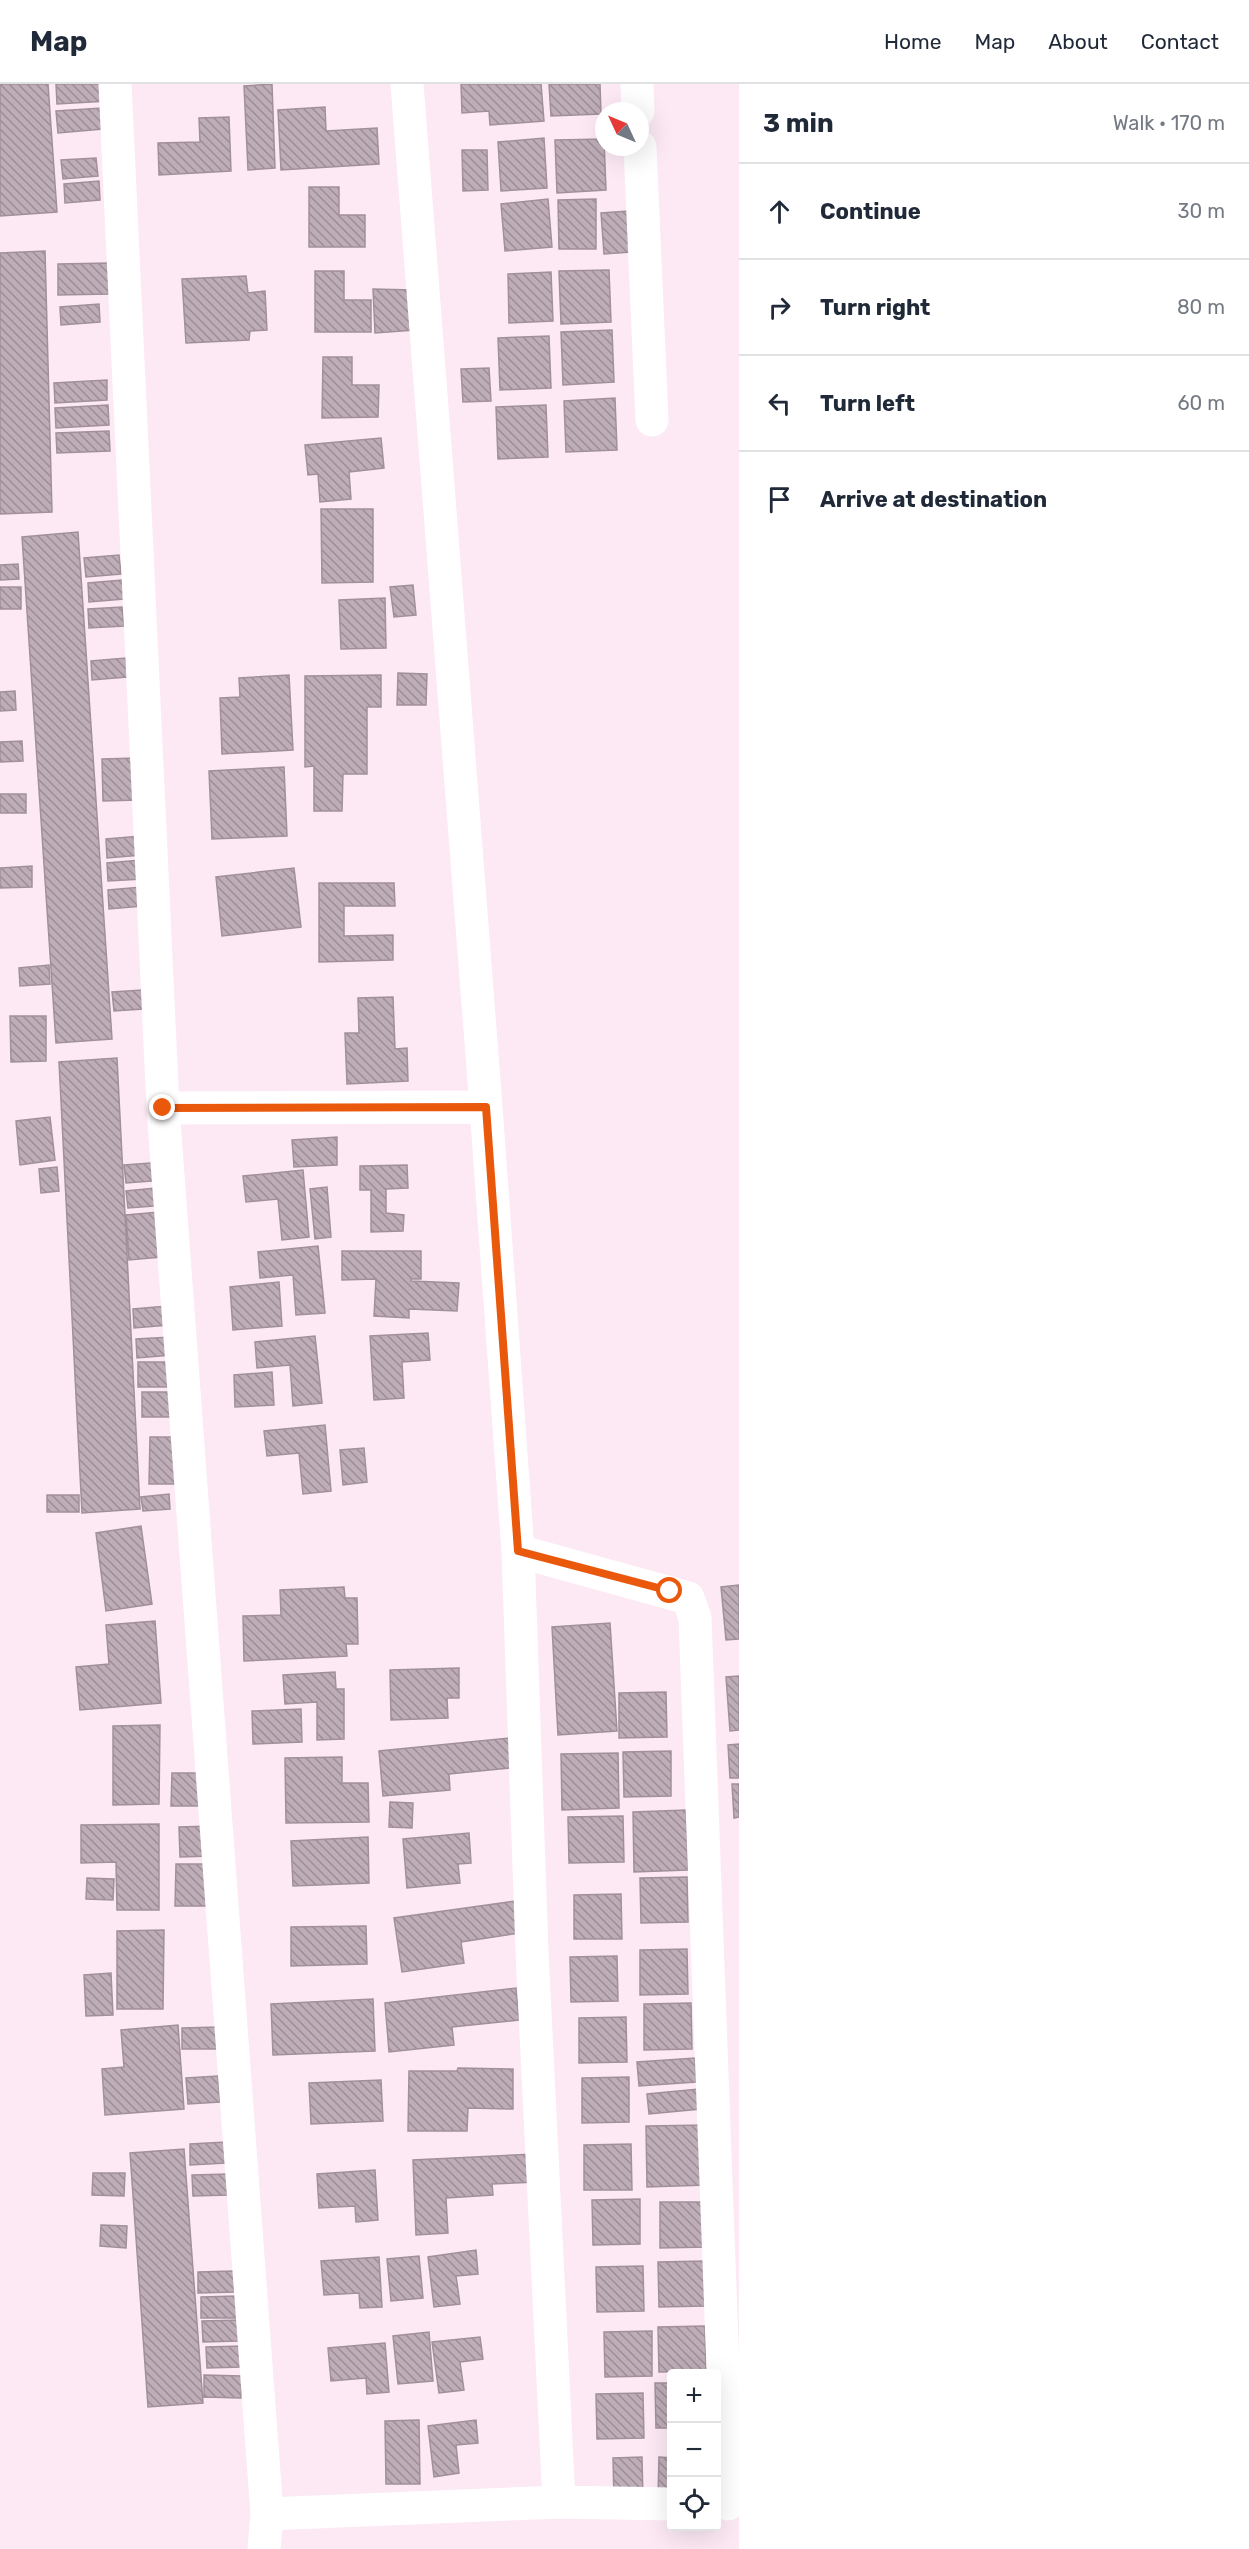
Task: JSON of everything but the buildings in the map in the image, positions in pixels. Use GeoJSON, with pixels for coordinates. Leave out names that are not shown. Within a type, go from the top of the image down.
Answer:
{"type":"FeatureCollection","features":[{"type":"Feature","properties":{"kind":"street"},"geometry":{"type":"LineString","coordinates":[[115,84],[163,1108],[267,2514],[264,2549]]}},
{"type":"Feature","properties":{"kind":"street"},"geometry":{"type":"LineString","coordinates":[[407,84],[518,1551],[532,1964],[559,2502]]}},
{"type":"Feature","properties":{"kind":"street"},"geometry":{"type":"LineString","coordinates":[[637,84],[638,102]]}},
{"type":"Feature","properties":{"kind":"street"},"geometry":{"type":"LineString","coordinates":[[640,156],[652,420]]}},
{"type":"Feature","properties":{"kind":"street"},"geometry":{"type":"LineString","coordinates":[[163,1108],[486,1107]]}},
{"type":"Feature","properties":{"kind":"street"},"geometry":{"type":"LineString","coordinates":[[518,1551],[688,1598],[695,1618],[728,2504]]}},
{"type":"Feature","properties":{"kind":"street"},"geometry":{"type":"LineString","coordinates":[[267,2514],[559,2502],[667,2504]]}},
{"type":"Feature","properties":{"kind":"route"},"geometry":{"type":"LineString","coordinates":[[163,1108],[486,1107],[518,1551],[670,1591]]}}]}
